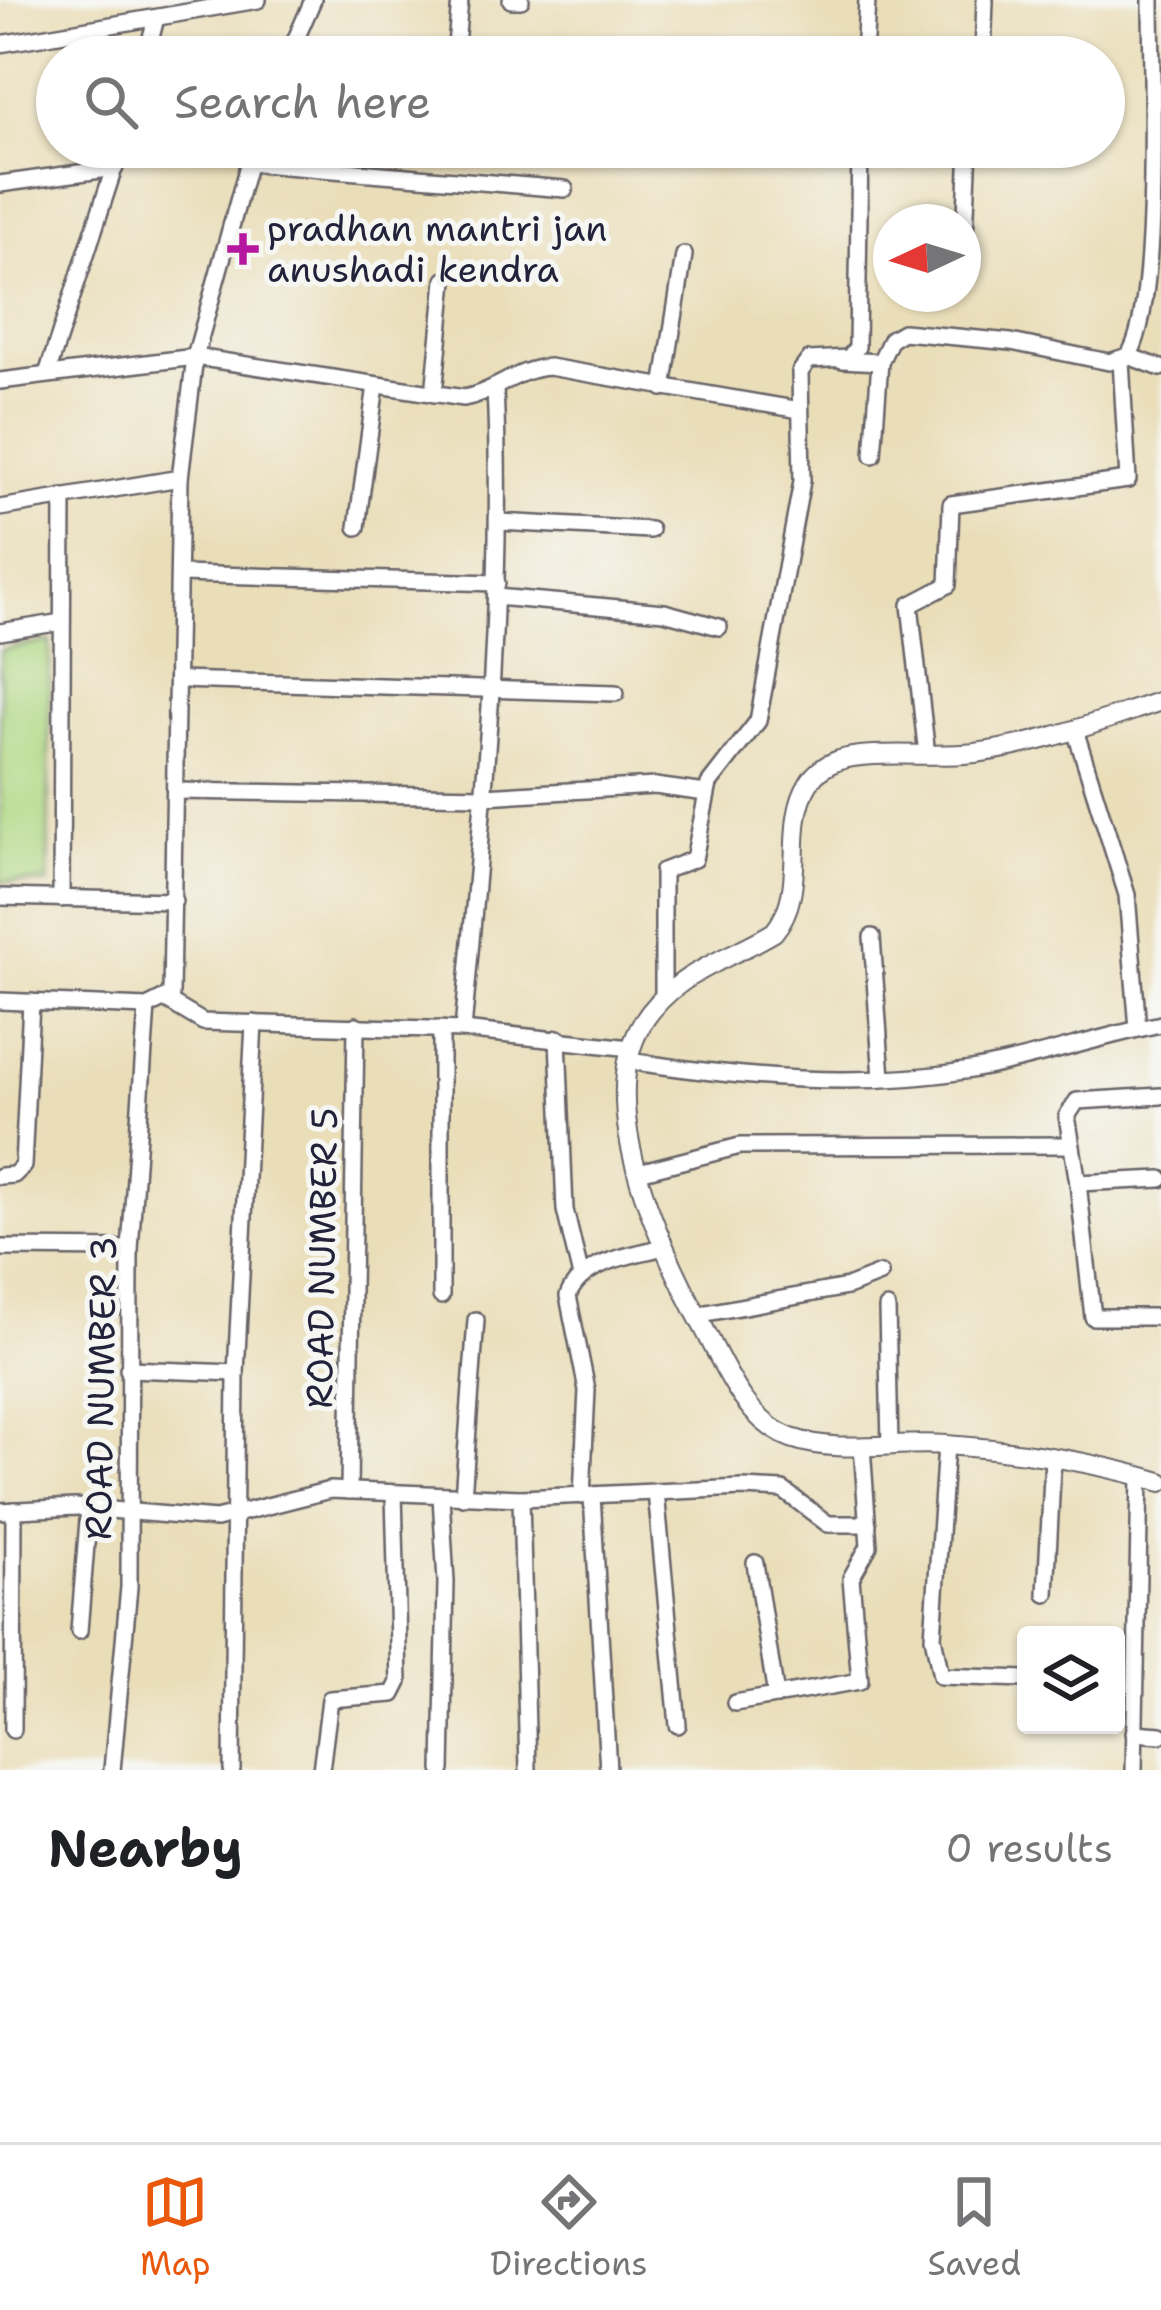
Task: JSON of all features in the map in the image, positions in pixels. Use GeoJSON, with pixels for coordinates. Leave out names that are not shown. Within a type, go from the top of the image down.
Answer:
{"type":"FeatureCollection","features":[{"type":"Feature","properties":{"kind":"street"},"geometry":{"type":"LineString","coordinates":[[48,36],[258,0]]}},
{"type":"Feature","properties":{"kind":"street"},"geometry":{"type":"LineString","coordinates":[[297,36],[313,0]]}},
{"type":"Feature","properties":{"kind":"street"},"geometry":{"type":"LineString","coordinates":[[457,36],[460,0]]}},
{"type":"Feature","properties":{"kind":"street"},"geometry":{"type":"LineString","coordinates":[[511,0],[521,0]]}},
{"type":"Feature","properties":{"kind":"street"},"geometry":{"type":"LineString","coordinates":[[865,36],[867,0]]}},
{"type":"Feature","properties":{"kind":"street"},"geometry":{"type":"LineString","coordinates":[[984,36],[985,0]]}},
{"type":"Feature","properties":{"kind":"street"},"geometry":{"type":"LineString","coordinates":[[927,754],[910,605],[947,585],[951,504],[1128,480],[1124,358],[1141,314],[1158,123],[1151,0]]}},
{"type":"Feature","properties":{"kind":"street"},"geometry":{"type":"LineString","coordinates":[[152,36],[157,18]]}},
{"type":"Feature","properties":{"kind":"street"},"geometry":{"type":"LineString","coordinates":[[0,44],[36,38]]}},
{"type":"Feature","properties":{"kind":"street"},"geometry":{"type":"LineString","coordinates":[[0,184],[109,168]]}},
{"type":"Feature","properties":{"kind":"street"},"geometry":{"type":"LineString","coordinates":[[47,374],[116,168]]}},
{"type":"Feature","properties":{"kind":"street"},"geometry":{"type":"LineString","coordinates":[[0,1001],[147,1006],[166,1000],[172,988],[180,478],[195,357],[246,168]]}},
{"type":"Feature","properties":{"kind":"street"},"geometry":{"type":"LineString","coordinates":[[374,168],[565,188]]}},
{"type":"Feature","properties":{"kind":"street"},"geometry":{"type":"LineString","coordinates":[[842,360],[854,355],[858,336],[860,168]]}},
{"type":"Feature","properties":{"kind":"street"},"geometry":{"type":"LineString","coordinates":[[966,204],[968,168]]}},
{"type":"Feature","properties":{"kind":"street"},"geometry":{"type":"LineString","coordinates":[[664,388],[685,255]]}},
{"type":"Feature","properties":{"kind":"street"},"geometry":{"type":"LineString","coordinates":[[434,394],[445,280]]}},
{"type":"Feature","properties":{"kind":"street"},"geometry":{"type":"LineString","coordinates":[[873,455],[880,362],[891,339],[903,332],[1124,358],[1161,368]]}},
{"type":"Feature","properties":{"kind":"street"},"geometry":{"type":"LineString","coordinates":[[0,381],[195,357],[464,398],[495,388],[520,372],[549,367],[800,410]]}},
{"type":"Feature","properties":{"kind":"street"},"geometry":{"type":"LineString","coordinates":[[663,997],[662,876],[667,868],[694,859],[706,793],[758,721],[802,481],[804,364],[816,358],[880,362]]}},
{"type":"Feature","properties":{"kind":"street"},"geometry":{"type":"LineString","coordinates":[[357,527],[376,385]]}},
{"type":"Feature","properties":{"kind":"street"},"geometry":{"type":"LineString","coordinates":[[463,1030],[493,692],[498,522],[495,388]]}},
{"type":"Feature","properties":{"kind":"street"},"geometry":{"type":"LineString","coordinates":[[0,508],[180,478]]}},
{"type":"Feature","properties":{"kind":"street"},"geometry":{"type":"LineString","coordinates":[[61,898],[63,497]]}},
{"type":"Feature","properties":{"kind":"street"},"geometry":{"type":"LineString","coordinates":[[498,522],[650,530]]}},
{"type":"Feature","properties":{"kind":"street"},"geometry":{"type":"LineString","coordinates":[[179,574],[496,590],[664,612],[719,627]]}},
{"type":"Feature","properties":{"kind":"street"},"geometry":{"type":"LineString","coordinates":[[0,632],[62,622]]}},
{"type":"Feature","properties":{"kind":"street"},"geometry":{"type":"LineString","coordinates":[[178,680],[616,693]]}},
{"type":"Feature","properties":{"kind":"street"},"geometry":{"type":"LineString","coordinates":[[1161,701],[998,749],[856,756],[820,770],[802,797],[791,901],[784,920],[774,932],[686,977],[663,997],[630,1055],[630,1132],[660,1248],[740,1394],[771,1428],[816,1444],[946,1445],[1053,1457],[1161,1482]]}},
{"type":"Feature","properties":{"kind":"street"},"geometry":{"type":"LineString","coordinates":[[1075,730],[1127,895],[1138,1029]]}},
{"type":"Feature","properties":{"kind":"street"},"geometry":{"type":"LineString","coordinates":[[176,791],[484,796],[655,786],[706,793]]}},
{"type":"Feature","properties":{"kind":"street"},"geometry":{"type":"LineString","coordinates":[[0,897],[174,901]]}},
{"type":"Feature","properties":{"kind":"street"},"geometry":{"type":"LineString","coordinates":[[872,937],[882,1078]]}},
{"type":"Feature","properties":{"kind":"street"},"geometry":{"type":"LineString","coordinates":[[166,1000],[203,1022],[356,1025],[558,1038],[724,1075],[882,1078],[973,1070],[1161,1024]]}},
{"type":"Feature","properties":{"kind":"street"},"geometry":{"type":"LineString","coordinates":[[0,1176],[14,1174],[23,1166],[31,1002]]}},
{"type":"Feature","properties":{"kind":"street","name":"ROAD NUMBER 3"},"geometry":{"type":"LineString","coordinates":[[112,1770],[129,1587],[130,1249],[147,1006]]}},
{"type":"Feature","properties":{"kind":"street"},"geometry":{"type":"LineString","coordinates":[[232,1770],[236,1372],[254,1023]]}},
{"type":"Feature","properties":{"kind":"street","name":"ROAD NUMBER 5"},"geometry":{"type":"LineString","coordinates":[[350,1491],[356,1025]]}},
{"type":"Feature","properties":{"kind":"street"},"geometry":{"type":"LineString","coordinates":[[441,1029],[441,1296]]}},
{"type":"Feature","properties":{"kind":"street"},"geometry":{"type":"LineString","coordinates":[[558,1038],[565,1210],[580,1276]]}},
{"type":"Feature","properties":{"kind":"street"},"geometry":{"type":"LineString","coordinates":[[1161,1096],[1077,1101],[1068,1110],[1093,1317],[1161,1317]]}},
{"type":"Feature","properties":{"kind":"street"},"geometry":{"type":"LineString","coordinates":[[639,1172],[740,1146],[1070,1144]]}},
{"type":"Feature","properties":{"kind":"street"},"geometry":{"type":"LineString","coordinates":[[1078,1183],[1161,1179]]}},
{"type":"Feature","properties":{"kind":"street"},"geometry":{"type":"LineString","coordinates":[[0,1248],[130,1249]]}},
{"type":"Feature","properties":{"kind":"street"},"geometry":{"type":"LineString","coordinates":[[608,1770],[587,1496],[587,1390],[568,1308],[572,1285],[580,1276],[614,1260],[660,1248]]}},
{"type":"Feature","properties":{"kind":"street"},"geometry":{"type":"LineString","coordinates":[[696,1315],[847,1287],[880,1274]]}},
{"type":"Feature","properties":{"kind":"street"},"geometry":{"type":"LineString","coordinates":[[886,1308],[890,1445]]}},
{"type":"Feature","properties":{"kind":"street"},"geometry":{"type":"LineString","coordinates":[[464,1497],[476,1320]]}},
{"type":"Feature","properties":{"kind":"street"},"geometry":{"type":"LineString","coordinates":[[128,1369],[236,1372]]}},
{"type":"Feature","properties":{"kind":"street"},"geometry":{"type":"LineString","coordinates":[[946,1445],[933,1637],[941,1676],[1017,1679]]}},
{"type":"Feature","properties":{"kind":"street"},"geometry":{"type":"LineString","coordinates":[[735,1703],[860,1681],[851,1578],[868,1553],[862,1446]]}},
{"type":"Feature","properties":{"kind":"street"},"geometry":{"type":"LineString","coordinates":[[1046,1594],[1053,1457]]}},
{"type":"Feature","properties":{"kind":"street"},"geometry":{"type":"LineString","coordinates":[[1134,1770],[1141,1476]]}},
{"type":"Feature","properties":{"kind":"street"},"geometry":{"type":"LineString","coordinates":[[13,1730],[7,1511],[89,1508],[184,1520],[236,1517],[311,1492],[521,1498],[783,1490],[820,1521],[868,1524]]}},
{"type":"Feature","properties":{"kind":"street"},"geometry":{"type":"LineString","coordinates":[[656,1492],[678,1725]]}},
{"type":"Feature","properties":{"kind":"street"},"geometry":{"type":"LineString","coordinates":[[321,1770],[330,1700],[393,1694],[399,1682],[394,1493]]}},
{"type":"Feature","properties":{"kind":"street"},"geometry":{"type":"LineString","coordinates":[[442,1496],[442,1770]]}},
{"type":"Feature","properties":{"kind":"street"},"geometry":{"type":"LineString","coordinates":[[521,1498],[529,1770]]}},
{"type":"Feature","properties":{"kind":"street"},"geometry":{"type":"LineString","coordinates":[[79,1631],[89,1508]]}},
{"type":"Feature","properties":{"kind":"street"},"geometry":{"type":"LineString","coordinates":[[755,1563],[776,1696]]}},
{"type":"Feature","properties":{"kind":"street"},"geometry":{"type":"LineString","coordinates":[[1125,1680],[1136,1680]]}},
{"type":"Feature","properties":{"kind":"street"},"geometry":{"type":"LineString","coordinates":[[1135,1733],[1161,1735]]}},
{"type":"Feature","properties":{"kind":"green space"},"geometry":{"type":"Polygon","coordinates":[[[50,641],[48,883],[0,882],[0,650],[50,641]]]}},
{"type":"Feature","properties":{"kind":"place","name":"pradhan mantri jan anushadi kendra"},"geometry":{"type":"Point","coordinates":[243,249]}}]}
